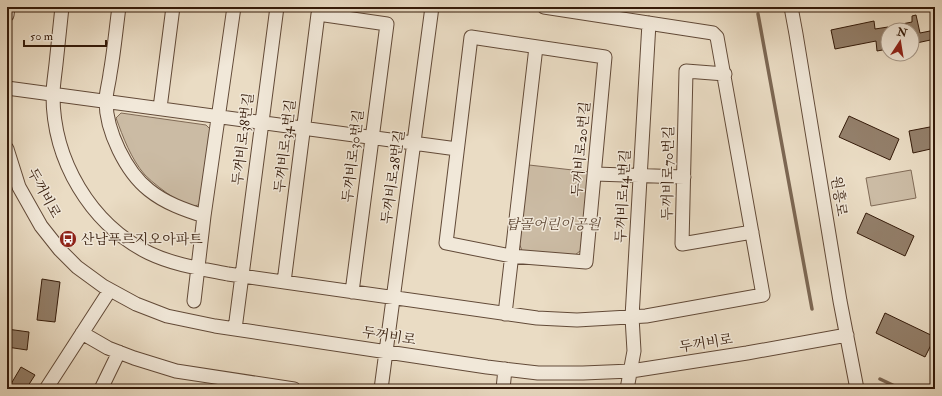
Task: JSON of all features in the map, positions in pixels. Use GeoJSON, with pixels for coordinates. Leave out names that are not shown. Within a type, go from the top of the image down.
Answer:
{"type":"FeatureCollection","features":[{"type":"Feature","properties":{"kind":"street"},"geometry":{"type":"LineString","coordinates":[[7,14],[8,7]]}},
{"type":"Feature","properties":{"kind":"street"},"geometry":{"type":"LineString","coordinates":[[62,7],[53,94],[54,113],[60,144],[68,168],[94,210],[109,225],[137,246],[150,253],[170,261],[242,276],[537,318],[577,320],[646,316],[763,295],[725,74],[717,37],[713,33],[544,7]]}},
{"type":"Feature","properties":{"kind":"street"},"geometry":{"type":"LineString","coordinates":[[120,7],[106,101],[114,139],[123,157],[148,190],[169,202],[204,216]]}},
{"type":"Feature","properties":{"kind":"street"},"geometry":{"type":"LineString","coordinates":[[160,108],[173,7]]}},
{"type":"Feature","properties":{"kind":"street"},"geometry":{"type":"LineString","coordinates":[[194,301],[204,216],[234,7]]}},
{"type":"Feature","properties":{"kind":"street","name":"두꺼비로38번길"},"geometry":{"type":"LineString","coordinates":[[235,329],[277,7]]}},
{"type":"Feature","properties":{"kind":"street","name":"두꺼비로28번길"},"geometry":{"type":"LineString","coordinates":[[381,389],[432,7]]}},
{"type":"Feature","properties":{"kind":"street","name":"원흥로"},"geometry":{"type":"LineString","coordinates":[[790,7],[796,34],[839,294],[857,389]]}},
{"type":"Feature","properties":{"kind":"street","name":"두꺼비로30번길"},"geometry":{"type":"LineString","coordinates":[[318,14],[387,24],[352,292]]}},
{"type":"Feature","properties":{"kind":"street","name":"두꺼비로34번길"},"geometry":{"type":"LineString","coordinates":[[284,282],[318,14]]}},
{"type":"Feature","properties":{"kind":"street","name":"두꺼비로14번길"},"geometry":{"type":"LineString","coordinates":[[627,389],[634,351],[632,317],[649,24]]}},
{"type":"Feature","properties":{"kind":"street","name":"두꺼비로20번길"},"geometry":{"type":"LineString","coordinates":[[470,37],[536,47],[606,57],[586,262],[511,256],[446,243],[470,37]]}},
{"type":"Feature","properties":{"kind":"street"},"geometry":{"type":"LineString","coordinates":[[505,314],[536,47]]}},
{"type":"Feature","properties":{"kind":"street","name":"두꺼비로70번길"},"geometry":{"type":"LineString","coordinates":[[725,74],[686,71],[682,244],[752,232]]}},
{"type":"Feature","properties":{"kind":"street"},"geometry":{"type":"LineString","coordinates":[[7,88],[457,149]]}},
{"type":"Feature","properties":{"kind":"street","name":"두꺼비로"},"geometry":{"type":"LineString","coordinates":[[7,150],[19,187],[41,226],[60,250],[77,267],[110,290],[136,304],[167,316],[235,329],[538,373],[631,371],[747,353],[847,335]]}},
{"type":"Feature","properties":{"kind":"street"},"geometry":{"type":"LineString","coordinates":[[595,174],[684,177]]}},
{"type":"Feature","properties":{"kind":"street"},"geometry":{"type":"LineString","coordinates":[[46,389],[110,290]]}},
{"type":"Feature","properties":{"kind":"street"},"geometry":{"type":"LineString","coordinates":[[82,333],[108,348],[176,371],[294,389]]}},
{"type":"Feature","properties":{"kind":"street"},"geometry":{"type":"LineString","coordinates":[[101,389],[119,352]]}},
{"type":"Feature","properties":{"kind":"street"},"geometry":{"type":"LineString","coordinates":[[503,389],[505,369]]}},
{"type":"Feature","properties":{"kind":"green space"},"geometry":{"type":"Polygon","coordinates":[[[121,113],[206,125],[213,132],[202,203],[194,206],[185,204],[174,198],[145,175],[128,148],[116,118],[121,113]]]}},
{"type":"Feature","properties":{"kind":"green space","name":"탑골어린이공원"},"geometry":{"type":"Polygon","coordinates":[[[529,165],[590,172],[584,248],[571,258],[524,256],[518,240],[529,165]]]}},
{"type":"Feature","properties":{"kind":"green space"},"geometry":{"type":"Polygon","coordinates":[[[911,170],[916,198],[871,206],[866,178],[911,170]]]}},
{"type":"Feature","properties":{"kind":"building"},"geometry":{"type":"Polygon","coordinates":[[[916,15],[918,22],[912,22],[912,16],[916,15]]]}},
{"type":"Feature","properties":{"kind":"building"},"geometry":{"type":"Polygon","coordinates":[[[874,21],[875,29],[880,28],[880,50],[877,51],[876,41],[835,49],[831,30],[874,21]]]}},
{"type":"Feature","properties":{"kind":"building"},"geometry":{"type":"Polygon","coordinates":[[[935,30],[935,39],[920,42],[920,33],[935,30]]]}},
{"type":"Feature","properties":{"kind":"building"},"geometry":{"type":"Polygon","coordinates":[[[849,116],[899,139],[890,160],[839,137],[849,116]]]}},
{"type":"Feature","properties":{"kind":"building"},"geometry":{"type":"Polygon","coordinates":[[[935,126],[935,148],[913,153],[909,131],[935,126]]]}},
{"type":"Feature","properties":{"kind":"building"},"geometry":{"type":"Polygon","coordinates":[[[866,213],[914,236],[905,256],[857,233],[866,213]]]}},
{"type":"Feature","properties":{"kind":"building"},"geometry":{"type":"Polygon","coordinates":[[[42,279],[60,282],[55,322],[37,320],[42,279]]]}},
{"type":"Feature","properties":{"kind":"building"},"geometry":{"type":"Polygon","coordinates":[[[885,313],[935,337],[925,357],[876,333],[885,313]]]}},
{"type":"Feature","properties":{"kind":"building"},"geometry":{"type":"Polygon","coordinates":[[[7,329],[29,332],[27,350],[7,347],[7,329]]]}},
{"type":"Feature","properties":{"kind":"building"},"geometry":{"type":"Polygon","coordinates":[[[21,367],[35,375],[26,389],[8,389],[21,367]]]}},
{"type":"Feature","properties":{"kind":"waterway"},"geometry":{"type":"LineString","coordinates":[[758,14],[812,309]]}},
{"type":"Feature","properties":{"kind":"waterway"},"geometry":{"type":"LineString","coordinates":[[880,379],[901,389]]}},
{"type":"Feature","properties":{"kind":"place","name":"산남푸르지오아파트"},"geometry":{"type":"Point","coordinates":[68,239]}}]}
